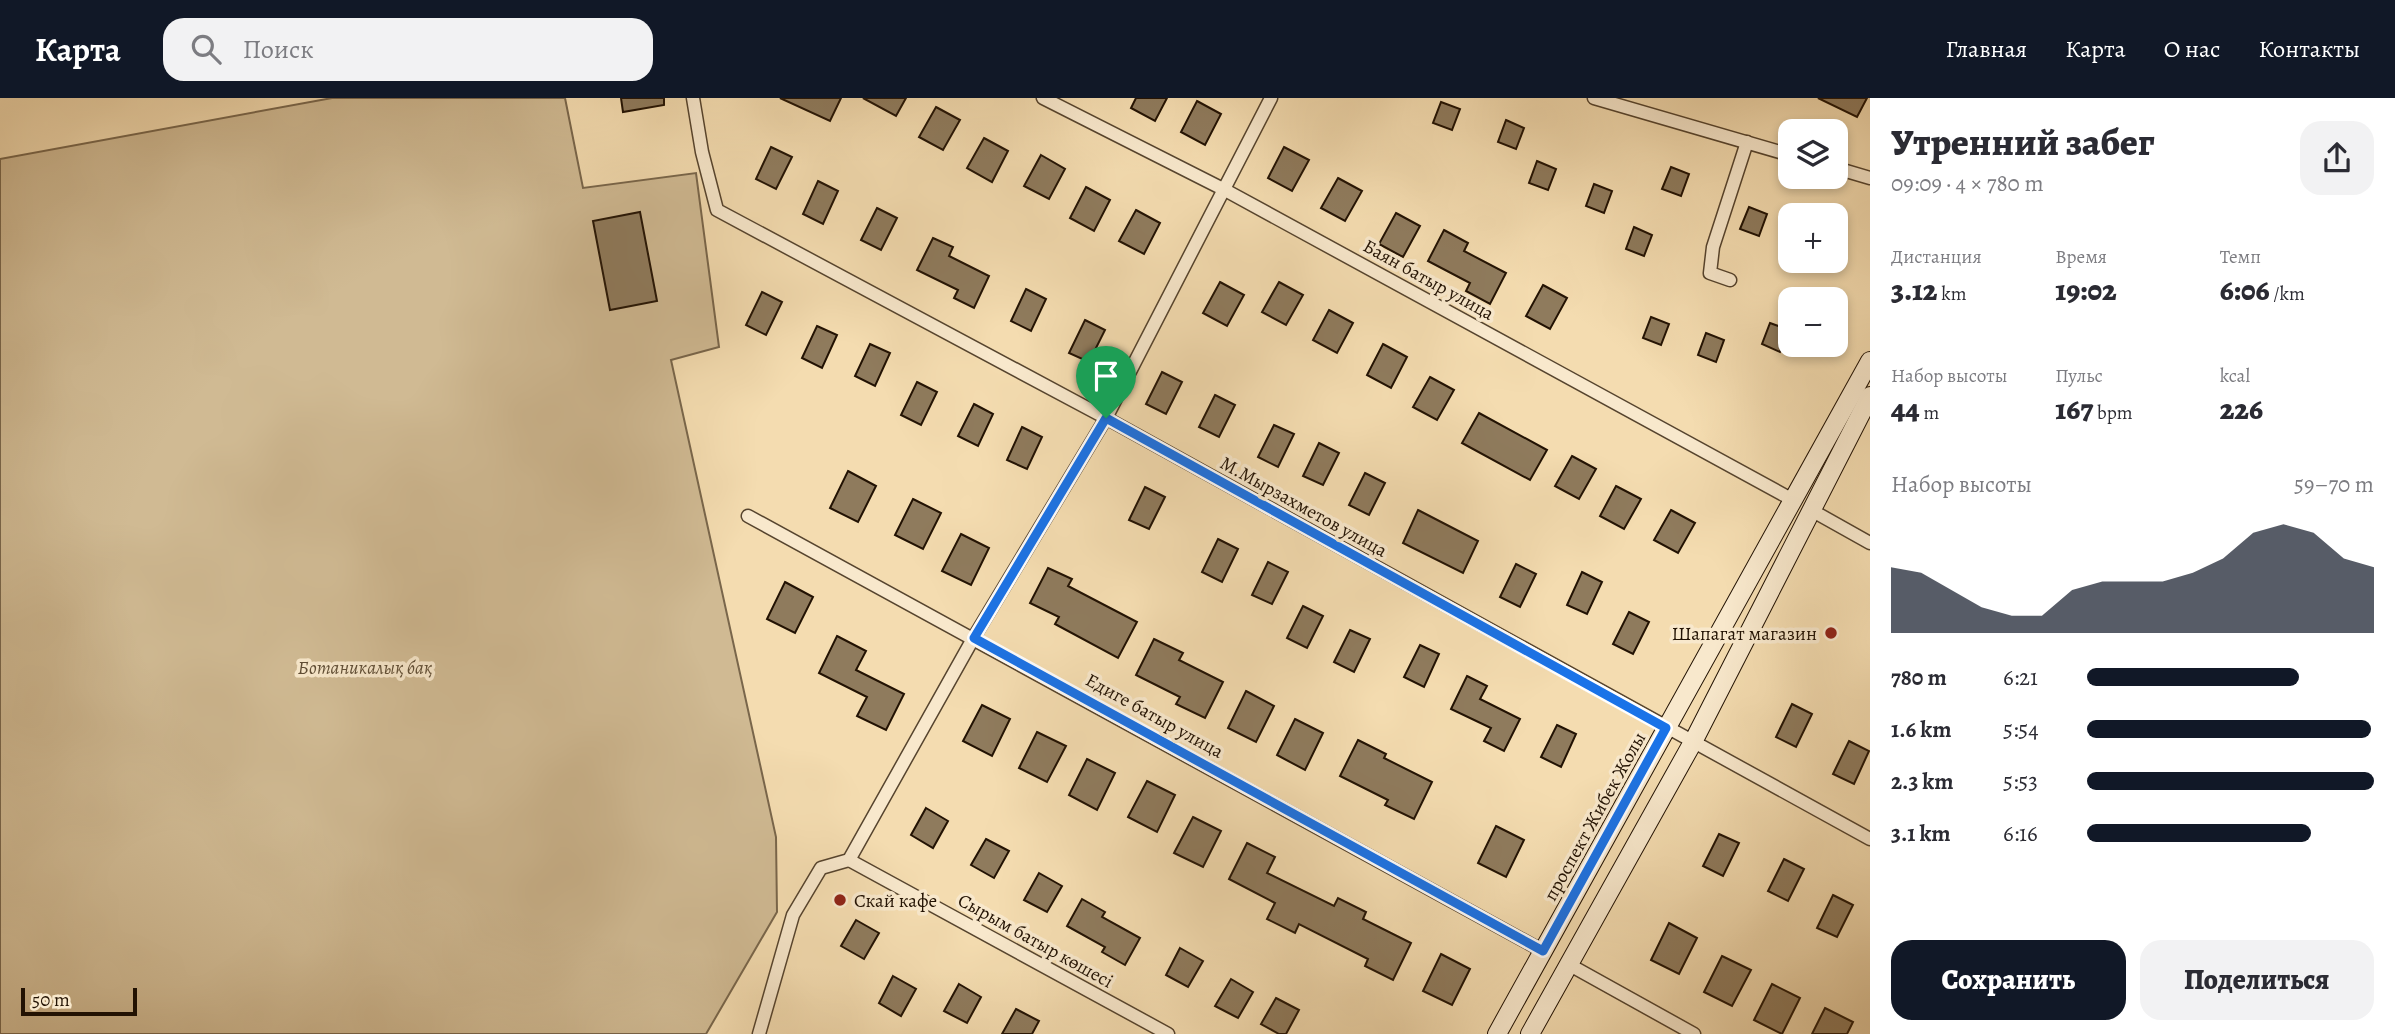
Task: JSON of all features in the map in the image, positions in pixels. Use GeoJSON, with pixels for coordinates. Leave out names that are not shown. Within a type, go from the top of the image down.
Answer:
{"type":"FeatureCollection","features":[{"type":"Feature","properties":{"kind":"street","name":"М.Мырзахметов улица"},"geometry":{"type":"LineString","coordinates":[[693,98],[702,152],[717,209],[1106,418],[1870,839]]}},
{"type":"Feature","properties":{"kind":"street","name":"Баян батыр улица"},"geometry":{"type":"LineString","coordinates":[[1043,98],[1226,190],[1793,500]]}},
{"type":"Feature","properties":{"kind":"street"},"geometry":{"type":"LineString","coordinates":[[760,1034],[793,915],[821,868],[849,860],[974,638],[1106,418],[1226,190],[1271,98]]}},
{"type":"Feature","properties":{"kind":"street"},"geometry":{"type":"LineString","coordinates":[[1594,98],[1778,151]]}},
{"type":"Feature","properties":{"kind":"street"},"geometry":{"type":"LineString","coordinates":[[1730,280],[1710,273],[1713,247],[1747,142]]}},
{"type":"Feature","properties":{"kind":"street"},"geometry":{"type":"LineString","coordinates":[[1848,172],[1870,178]]}},
{"type":"Feature","properties":{"kind":"street","name":"проспект Жибек Жолы"},"geometry":{"type":"LineString","coordinates":[[1497,1034],[1870,361]]}},
{"type":"Feature","properties":{"kind":"street"},"geometry":{"type":"LineString","coordinates":[[1530,1034],[1693,742],[1870,396]]}},
{"type":"Feature","properties":{"kind":"street"},"geometry":{"type":"LineString","coordinates":[[1811,510],[1870,543]]}},
{"type":"Feature","properties":{"kind":"street","name":"Едиге батыр улица"},"geometry":{"type":"LineString","coordinates":[[748,516],[1543,951]]}},
{"type":"Feature","properties":{"kind":"street","name":"Сырым батыр көшесі"},"geometry":{"type":"LineString","coordinates":[[849,860],[1168,1034]]}},
{"type":"Feature","properties":{"kind":"street"},"geometry":{"type":"LineString","coordinates":[[1567,964],[1694,1034]]}},
{"type":"Feature","properties":{"kind":"green space","name":"Ботаникалық бақ"},"geometry":{"type":"Polygon","coordinates":[[[332,98],[565,98],[583,188],[696,173],[719,347],[671,360],[776,837],[777,912],[706,1034],[0,1034],[0,159],[332,98]]]}},
{"type":"Feature","properties":{"kind":"building"},"geometry":{"type":"Polygon","coordinates":[[[621,98],[664,98],[664,105],[623,112],[621,98]]]}},
{"type":"Feature","properties":{"kind":"building"},"geometry":{"type":"Polygon","coordinates":[[[780,98],[841,98],[830,121],[780,98]]]}},
{"type":"Feature","properties":{"kind":"building"},"geometry":{"type":"Polygon","coordinates":[[[863,98],[906,98],[896,116],[863,98]]]}},
{"type":"Feature","properties":{"kind":"building"},"geometry":{"type":"Polygon","coordinates":[[[1136,98],[1167,98],[1155,121],[1131,108],[1136,98]]]}},
{"type":"Feature","properties":{"kind":"building"},"geometry":{"type":"Polygon","coordinates":[[[1818,98],[1867,98],[1857,117],[1818,98]]]}},
{"type":"Feature","properties":{"kind":"building"},"geometry":{"type":"Polygon","coordinates":[[[1197,101],[1221,114],[1205,145],[1181,132],[1197,101]]]}},
{"type":"Feature","properties":{"kind":"building"},"geometry":{"type":"Polygon","coordinates":[[[1441,102],[1460,109],[1452,130],[1433,123],[1441,102]]]}},
{"type":"Feature","properties":{"kind":"building"},"geometry":{"type":"Polygon","coordinates":[[[936,107],[960,120],[943,150],[919,137],[936,107]]]}},
{"type":"Feature","properties":{"kind":"building"},"geometry":{"type":"Polygon","coordinates":[[[1506,120],[1524,128],[1516,149],[1498,142],[1506,120]]]}},
{"type":"Feature","properties":{"kind":"building"},"geometry":{"type":"Polygon","coordinates":[[[984,138],[1008,151],[992,182],[967,168],[984,138]]]}},
{"type":"Feature","properties":{"kind":"building"},"geometry":{"type":"Polygon","coordinates":[[[771,147],[792,157],[776,189],[756,179],[771,147]]]}},
{"type":"Feature","properties":{"kind":"building"},"geometry":{"type":"Polygon","coordinates":[[[1284,147],[1309,160],[1292,191],[1268,178],[1284,147]]]}},
{"type":"Feature","properties":{"kind":"building"},"geometry":{"type":"Polygon","coordinates":[[[1041,155],[1065,169],[1049,199],[1024,186],[1041,155]]]}},
{"type":"Feature","properties":{"kind":"building"},"geometry":{"type":"Polygon","coordinates":[[[1537,161],[1556,169],[1548,190],[1529,183],[1537,161]]]}},
{"type":"Feature","properties":{"kind":"building"},"geometry":{"type":"Polygon","coordinates":[[[1671,167],[1689,174],[1681,196],[1662,189],[1671,167]]]}},
{"type":"Feature","properties":{"kind":"building"},"geometry":{"type":"Polygon","coordinates":[[[1338,178],[1362,191],[1345,221],[1321,208],[1338,178]]]}},
{"type":"Feature","properties":{"kind":"building"},"geometry":{"type":"Polygon","coordinates":[[[818,181],[838,191],[823,224],[803,214],[818,181]]]}},
{"type":"Feature","properties":{"kind":"building"},"geometry":{"type":"Polygon","coordinates":[[[1594,184],[1612,191],[1604,213],[1586,206],[1594,184]]]}},
{"type":"Feature","properties":{"kind":"building"},"geometry":{"type":"Polygon","coordinates":[[[1086,187],[1110,200],[1094,231],[1070,218],[1086,187]]]}},
{"type":"Feature","properties":{"kind":"building"},"geometry":{"type":"Polygon","coordinates":[[[1749,207],[1767,214],[1759,236],[1740,229],[1749,207]]]}},
{"type":"Feature","properties":{"kind":"building"},"geometry":{"type":"Polygon","coordinates":[[[877,208],[897,218],[881,250],[861,240],[877,208]]]}},
{"type":"Feature","properties":{"kind":"building"},"geometry":{"type":"Polygon","coordinates":[[[1136,210],[1160,223],[1144,254],[1119,241],[1136,210]]]}},
{"type":"Feature","properties":{"kind":"building"},"geometry":{"type":"Polygon","coordinates":[[[640,212],[657,301],[610,310],[593,221],[640,212]]]}},
{"type":"Feature","properties":{"kind":"building"},"geometry":{"type":"Polygon","coordinates":[[[1396,213],[1420,226],[1403,257],[1379,244],[1396,213]]]}},
{"type":"Feature","properties":{"kind":"building"},"geometry":{"type":"Polygon","coordinates":[[[1634,227],[1652,235],[1644,256],[1626,249],[1634,227]]]}},
{"type":"Feature","properties":{"kind":"building"},"geometry":{"type":"Polygon","coordinates":[[[1444,230],[1468,243],[1464,251],[1506,273],[1490,304],[1466,291],[1470,283],[1428,261],[1444,230]]]}},
{"type":"Feature","properties":{"kind":"building"},"geometry":{"type":"Polygon","coordinates":[[[933,238],[953,247],[949,256],[989,276],[974,308],[954,298],[958,290],[917,270],[933,238]]]}},
{"type":"Feature","properties":{"kind":"building"},"geometry":{"type":"Polygon","coordinates":[[[1220,282],[1244,295],[1227,326],[1203,313],[1220,282]]]}},
{"type":"Feature","properties":{"kind":"building"},"geometry":{"type":"Polygon","coordinates":[[[1279,282],[1303,295],[1286,325],[1262,312],[1279,282]]]}},
{"type":"Feature","properties":{"kind":"building"},"geometry":{"type":"Polygon","coordinates":[[[1543,285],[1567,298],[1550,329],[1526,316],[1543,285]]]}},
{"type":"Feature","properties":{"kind":"building"},"geometry":{"type":"Polygon","coordinates":[[[1026,289],[1046,299],[1031,331],[1011,321],[1026,289]]]}},
{"type":"Feature","properties":{"kind":"building"},"geometry":{"type":"Polygon","coordinates":[[[762,292],[782,302],[766,335],[746,325],[762,292]]]}},
{"type":"Feature","properties":{"kind":"building"},"geometry":{"type":"Polygon","coordinates":[[[1329,310],[1353,323],[1337,353],[1313,340],[1329,310]]]}},
{"type":"Feature","properties":{"kind":"building"},"geometry":{"type":"Polygon","coordinates":[[[1651,317],[1669,324],[1661,345],[1643,338],[1651,317]]]}},
{"type":"Feature","properties":{"kind":"building"},"geometry":{"type":"Polygon","coordinates":[[[1085,320],[1105,330],[1089,362],[1069,353],[1085,320]]]}},
{"type":"Feature","properties":{"kind":"building"},"geometry":{"type":"Polygon","coordinates":[[[1770,323],[1778,326],[1778,351],[1762,344],[1770,323]]]}},
{"type":"Feature","properties":{"kind":"building"},"geometry":{"type":"Polygon","coordinates":[[[817,326],[837,335],[822,368],[802,358],[817,326]]]}},
{"type":"Feature","properties":{"kind":"building"},"geometry":{"type":"Polygon","coordinates":[[[1706,333],[1724,340],[1716,362],[1698,355],[1706,333]]]}},
{"type":"Feature","properties":{"kind":"building"},"geometry":{"type":"Polygon","coordinates":[[[870,344],[890,353],[875,386],[855,376],[870,344]]]}},
{"type":"Feature","properties":{"kind":"building"},"geometry":{"type":"Polygon","coordinates":[[[1383,344],[1407,357],[1391,388],[1367,375],[1383,344]]]}},
{"type":"Feature","properties":{"kind":"building"},"geometry":{"type":"Polygon","coordinates":[[[1162,372],[1182,382],[1166,414],[1146,404],[1162,372]]]}},
{"type":"Feature","properties":{"kind":"building"},"geometry":{"type":"Polygon","coordinates":[[[1430,377],[1454,390],[1437,420],[1413,407],[1430,377]]]}},
{"type":"Feature","properties":{"kind":"building"},"geometry":{"type":"Polygon","coordinates":[[[917,382],[937,392],[921,425],[901,415],[917,382]]]}},
{"type":"Feature","properties":{"kind":"building"},"geometry":{"type":"Polygon","coordinates":[[[1215,395],[1235,405],[1219,437],[1199,427],[1215,395]]]}},
{"type":"Feature","properties":{"kind":"building"},"geometry":{"type":"Polygon","coordinates":[[[974,404],[993,414],[978,446],[958,436],[974,404]]]}},
{"type":"Feature","properties":{"kind":"building"},"geometry":{"type":"Polygon","coordinates":[[[1479,413],[1547,450],[1530,480],[1462,443],[1479,413]]]}},
{"type":"Feature","properties":{"kind":"building"},"geometry":{"type":"Polygon","coordinates":[[[1274,425],[1294,434],[1278,467],[1258,457],[1274,425]]]}},
{"type":"Feature","properties":{"kind":"building"},"geometry":{"type":"Polygon","coordinates":[[[1022,427],[1042,437],[1027,469],[1007,460],[1022,427]]]}},
{"type":"Feature","properties":{"kind":"building"},"geometry":{"type":"Polygon","coordinates":[[[1319,443],[1339,453],[1323,485],[1303,476],[1319,443]]]}},
{"type":"Feature","properties":{"kind":"building"},"geometry":{"type":"Polygon","coordinates":[[[1572,456],[1596,469],[1579,499],[1555,486],[1572,456]]]}},
{"type":"Feature","properties":{"kind":"building"},"geometry":{"type":"Polygon","coordinates":[[[848,471],[876,486],[858,522],[830,508],[848,471]]]}},
{"type":"Feature","properties":{"kind":"building"},"geometry":{"type":"Polygon","coordinates":[[[1365,473],[1385,483],[1369,515],[1349,505],[1365,473]]]}},
{"type":"Feature","properties":{"kind":"building"},"geometry":{"type":"Polygon","coordinates":[[[1616,486],[1641,499],[1624,529],[1600,516],[1616,486]]]}},
{"type":"Feature","properties":{"kind":"building"},"geometry":{"type":"Polygon","coordinates":[[[1145,487],[1165,497],[1149,529],[1129,520],[1145,487]]]}},
{"type":"Feature","properties":{"kind":"building"},"geometry":{"type":"Polygon","coordinates":[[[913,499],[941,513],[923,549],[895,535],[913,499]]]}},
{"type":"Feature","properties":{"kind":"building"},"geometry":{"type":"Polygon","coordinates":[[[1418,510],[1478,541],[1463,573],[1403,543],[1418,510]]]}},
{"type":"Feature","properties":{"kind":"building"},"geometry":{"type":"Polygon","coordinates":[[[1671,510],[1695,523],[1678,553],[1654,540],[1671,510]]]}},
{"type":"Feature","properties":{"kind":"building"},"geometry":{"type":"Polygon","coordinates":[[[961,534],[989,548],[971,585],[942,571],[961,534]]]}},
{"type":"Feature","properties":{"kind":"building"},"geometry":{"type":"Polygon","coordinates":[[[1218,539],[1238,549],[1222,582],[1202,572],[1218,539]]]}},
{"type":"Feature","properties":{"kind":"building"},"geometry":{"type":"Polygon","coordinates":[[[1268,562],[1288,572],[1272,604],[1252,595],[1268,562]]]}},
{"type":"Feature","properties":{"kind":"building"},"geometry":{"type":"Polygon","coordinates":[[[1516,564],[1536,574],[1520,607],[1500,597],[1516,564]]]}},
{"type":"Feature","properties":{"kind":"building"},"geometry":{"type":"Polygon","coordinates":[[[1048,568],[1072,579],[1068,586],[1137,622],[1118,658],[1055,624],[1059,617],[1030,603],[1048,568]]]}},
{"type":"Feature","properties":{"kind":"building"},"geometry":{"type":"Polygon","coordinates":[[[1582,572],[1602,582],[1587,614],[1567,605],[1582,572]]]}},
{"type":"Feature","properties":{"kind":"building"},"geometry":{"type":"Polygon","coordinates":[[[785,582],[813,597],[795,633],[767,619],[785,582]]]}},
{"type":"Feature","properties":{"kind":"building"},"geometry":{"type":"Polygon","coordinates":[[[1303,606],[1323,616],[1307,648],[1287,638],[1303,606]]]}},
{"type":"Feature","properties":{"kind":"building"},"geometry":{"type":"Polygon","coordinates":[[[1629,612],[1649,622],[1633,654],[1613,644],[1629,612]]]}},
{"type":"Feature","properties":{"kind":"building"},"geometry":{"type":"Polygon","coordinates":[[[1350,630],[1370,639],[1354,672],[1334,662],[1350,630]]]}},
{"type":"Feature","properties":{"kind":"building"},"geometry":{"type":"Polygon","coordinates":[[[837,636],[866,651],[856,670],[904,694],[886,730],[857,716],[867,697],[819,673],[837,636]]]}},
{"type":"Feature","properties":{"kind":"building"},"geometry":{"type":"Polygon","coordinates":[[[1154,639],[1183,653],[1179,660],[1223,682],[1205,718],[1176,704],[1180,697],[1136,675],[1154,639]]]}},
{"type":"Feature","properties":{"kind":"building"},"geometry":{"type":"Polygon","coordinates":[[[1420,645],[1439,654],[1424,687],[1404,677],[1420,645]]]}},
{"type":"Feature","properties":{"kind":"building"},"geometry":{"type":"Polygon","coordinates":[[[1467,676],[1487,686],[1480,699],[1520,719],[1504,751],[1484,741],[1491,728],[1451,709],[1467,676]]]}},
{"type":"Feature","properties":{"kind":"building"},"geometry":{"type":"Polygon","coordinates":[[[1246,691],[1274,706],[1256,742],[1228,728],[1246,691]]]}},
{"type":"Feature","properties":{"kind":"building"},"geometry":{"type":"Polygon","coordinates":[[[1792,704],[1812,714],[1796,747],[1776,737],[1792,704]]]}},
{"type":"Feature","properties":{"kind":"building"},"geometry":{"type":"Polygon","coordinates":[[[982,705],[1010,719],[992,756],[963,741],[982,705]]]}},
{"type":"Feature","properties":{"kind":"building"},"geometry":{"type":"Polygon","coordinates":[[[1295,719],[1323,733],[1305,770],[1277,755],[1295,719]]]}},
{"type":"Feature","properties":{"kind":"building"},"geometry":{"type":"Polygon","coordinates":[[[1557,725],[1576,734],[1561,767],[1541,757],[1557,725]]]}},
{"type":"Feature","properties":{"kind":"building"},"geometry":{"type":"Polygon","coordinates":[[[1037,732],[1066,746],[1047,782],[1019,768],[1037,732]]]}},
{"type":"Feature","properties":{"kind":"building"},"geometry":{"type":"Polygon","coordinates":[[[1358,740],[1386,754],[1384,758],[1432,782],[1414,819],[1385,805],[1388,800],[1340,776],[1358,740]]]}},
{"type":"Feature","properties":{"kind":"building"},"geometry":{"type":"Polygon","coordinates":[[[1849,741],[1869,751],[1854,784],[1833,774],[1849,741]]]}},
{"type":"Feature","properties":{"kind":"building"},"geometry":{"type":"Polygon","coordinates":[[[1087,759],[1115,773],[1097,810],[1069,795],[1087,759]]]}},
{"type":"Feature","properties":{"kind":"building"},"geometry":{"type":"Polygon","coordinates":[[[1147,781],[1175,795],[1157,832],[1128,817],[1147,781]]]}},
{"type":"Feature","properties":{"kind":"building"},"geometry":{"type":"Polygon","coordinates":[[[926,808],[948,821],[933,848],[911,835],[926,808]]]}},
{"type":"Feature","properties":{"kind":"building"},"geometry":{"type":"Polygon","coordinates":[[[1193,817],[1221,831],[1203,867],[1174,853],[1193,817]]]}},
{"type":"Feature","properties":{"kind":"building"},"geometry":{"type":"Polygon","coordinates":[[[1496,826],[1524,840],[1506,877],[1478,863],[1496,826]]]}},
{"type":"Feature","properties":{"kind":"building"},"geometry":{"type":"Polygon","coordinates":[[[1719,834],[1739,843],[1723,876],[1703,866],[1719,834]]]}},
{"type":"Feature","properties":{"kind":"building"},"geometry":{"type":"Polygon","coordinates":[[[986,839],[1009,851],[994,878],[971,865],[986,839]]]}},
{"type":"Feature","properties":{"kind":"building"},"geometry":{"type":"Polygon","coordinates":[[[1247,843],[1275,857],[1267,873],[1334,906],[1338,898],[1366,912],[1363,919],[1411,943],[1393,980],[1365,966],[1368,959],[1299,924],[1295,933],[1267,919],[1275,903],[1229,879],[1247,843]]]}},
{"type":"Feature","properties":{"kind":"building"},"geometry":{"type":"Polygon","coordinates":[[[1784,859],[1804,869],[1788,901],[1768,891],[1784,859]]]}},
{"type":"Feature","properties":{"kind":"building"},"geometry":{"type":"Polygon","coordinates":[[[1039,873],[1062,886],[1047,912],[1024,900],[1039,873]]]}},
{"type":"Feature","properties":{"kind":"building"},"geometry":{"type":"Polygon","coordinates":[[[1833,895],[1853,905],[1837,937],[1817,928],[1833,895]]]}},
{"type":"Feature","properties":{"kind":"building"},"geometry":{"type":"Polygon","coordinates":[[[1082,899],[1105,912],[1102,917],[1140,938],[1125,965],[1102,952],[1105,947],[1067,926],[1082,899]]]}},
{"type":"Feature","properties":{"kind":"building"},"geometry":{"type":"Polygon","coordinates":[[[856,920],[879,933],[864,959],[841,946],[856,920]]]}},
{"type":"Feature","properties":{"kind":"building"},"geometry":{"type":"Polygon","coordinates":[[[1669,923],[1697,938],[1679,974],[1651,960],[1669,923]]]}},
{"type":"Feature","properties":{"kind":"building"},"geometry":{"type":"Polygon","coordinates":[[[1180,948],[1203,961],[1188,987],[1166,975],[1180,948]]]}},
{"type":"Feature","properties":{"kind":"building"},"geometry":{"type":"Polygon","coordinates":[[[1441,954],[1470,969],[1452,1005],[1423,991],[1441,954]]]}},
{"type":"Feature","properties":{"kind":"building"},"geometry":{"type":"Polygon","coordinates":[[[1722,956],[1751,970],[1732,1006],[1704,992],[1722,956]]]}},
{"type":"Feature","properties":{"kind":"building"},"geometry":{"type":"Polygon","coordinates":[[[893,976],[916,989],[901,1016],[879,1003],[893,976]]]}},
{"type":"Feature","properties":{"kind":"building"},"geometry":{"type":"Polygon","coordinates":[[[1231,979],[1253,992],[1238,1018],[1215,1006],[1231,979]]]}},
{"type":"Feature","properties":{"kind":"building"},"geometry":{"type":"Polygon","coordinates":[[[959,984],[981,997],[967,1023],[944,1011],[959,984]]]}},
{"type":"Feature","properties":{"kind":"building"},"geometry":{"type":"Polygon","coordinates":[[[1772,984],[1800,998],[1782,1034],[1754,1020],[1772,984]]]}},
{"type":"Feature","properties":{"kind":"building"},"geometry":{"type":"Polygon","coordinates":[[[1276,998],[1299,1010],[1286,1034],[1279,1034],[1261,1024],[1276,998]]]}},
{"type":"Feature","properties":{"kind":"building"},"geometry":{"type":"Polygon","coordinates":[[[1825,1008],[1853,1022],[1847,1034],[1812,1034],[1825,1008]]]}},
{"type":"Feature","properties":{"kind":"building"},"geometry":{"type":"Polygon","coordinates":[[[1016,1009],[1039,1021],[1032,1034],[1002,1034],[1016,1009]]]}},
{"type":"Feature","properties":{"kind":"place","name":"Шапагат магазин"},"geometry":{"type":"Point","coordinates":[1831,633]}},
{"type":"Feature","properties":{"kind":"place","name":"Скай кафе"},"geometry":{"type":"Point","coordinates":[840,900]}},
{"type":"Feature","properties":{"kind":"route"},"geometry":{"type":"LineString","coordinates":[[1106,418],[1666,728],[1543,951],[974,638],[1106,418]]}}]}
